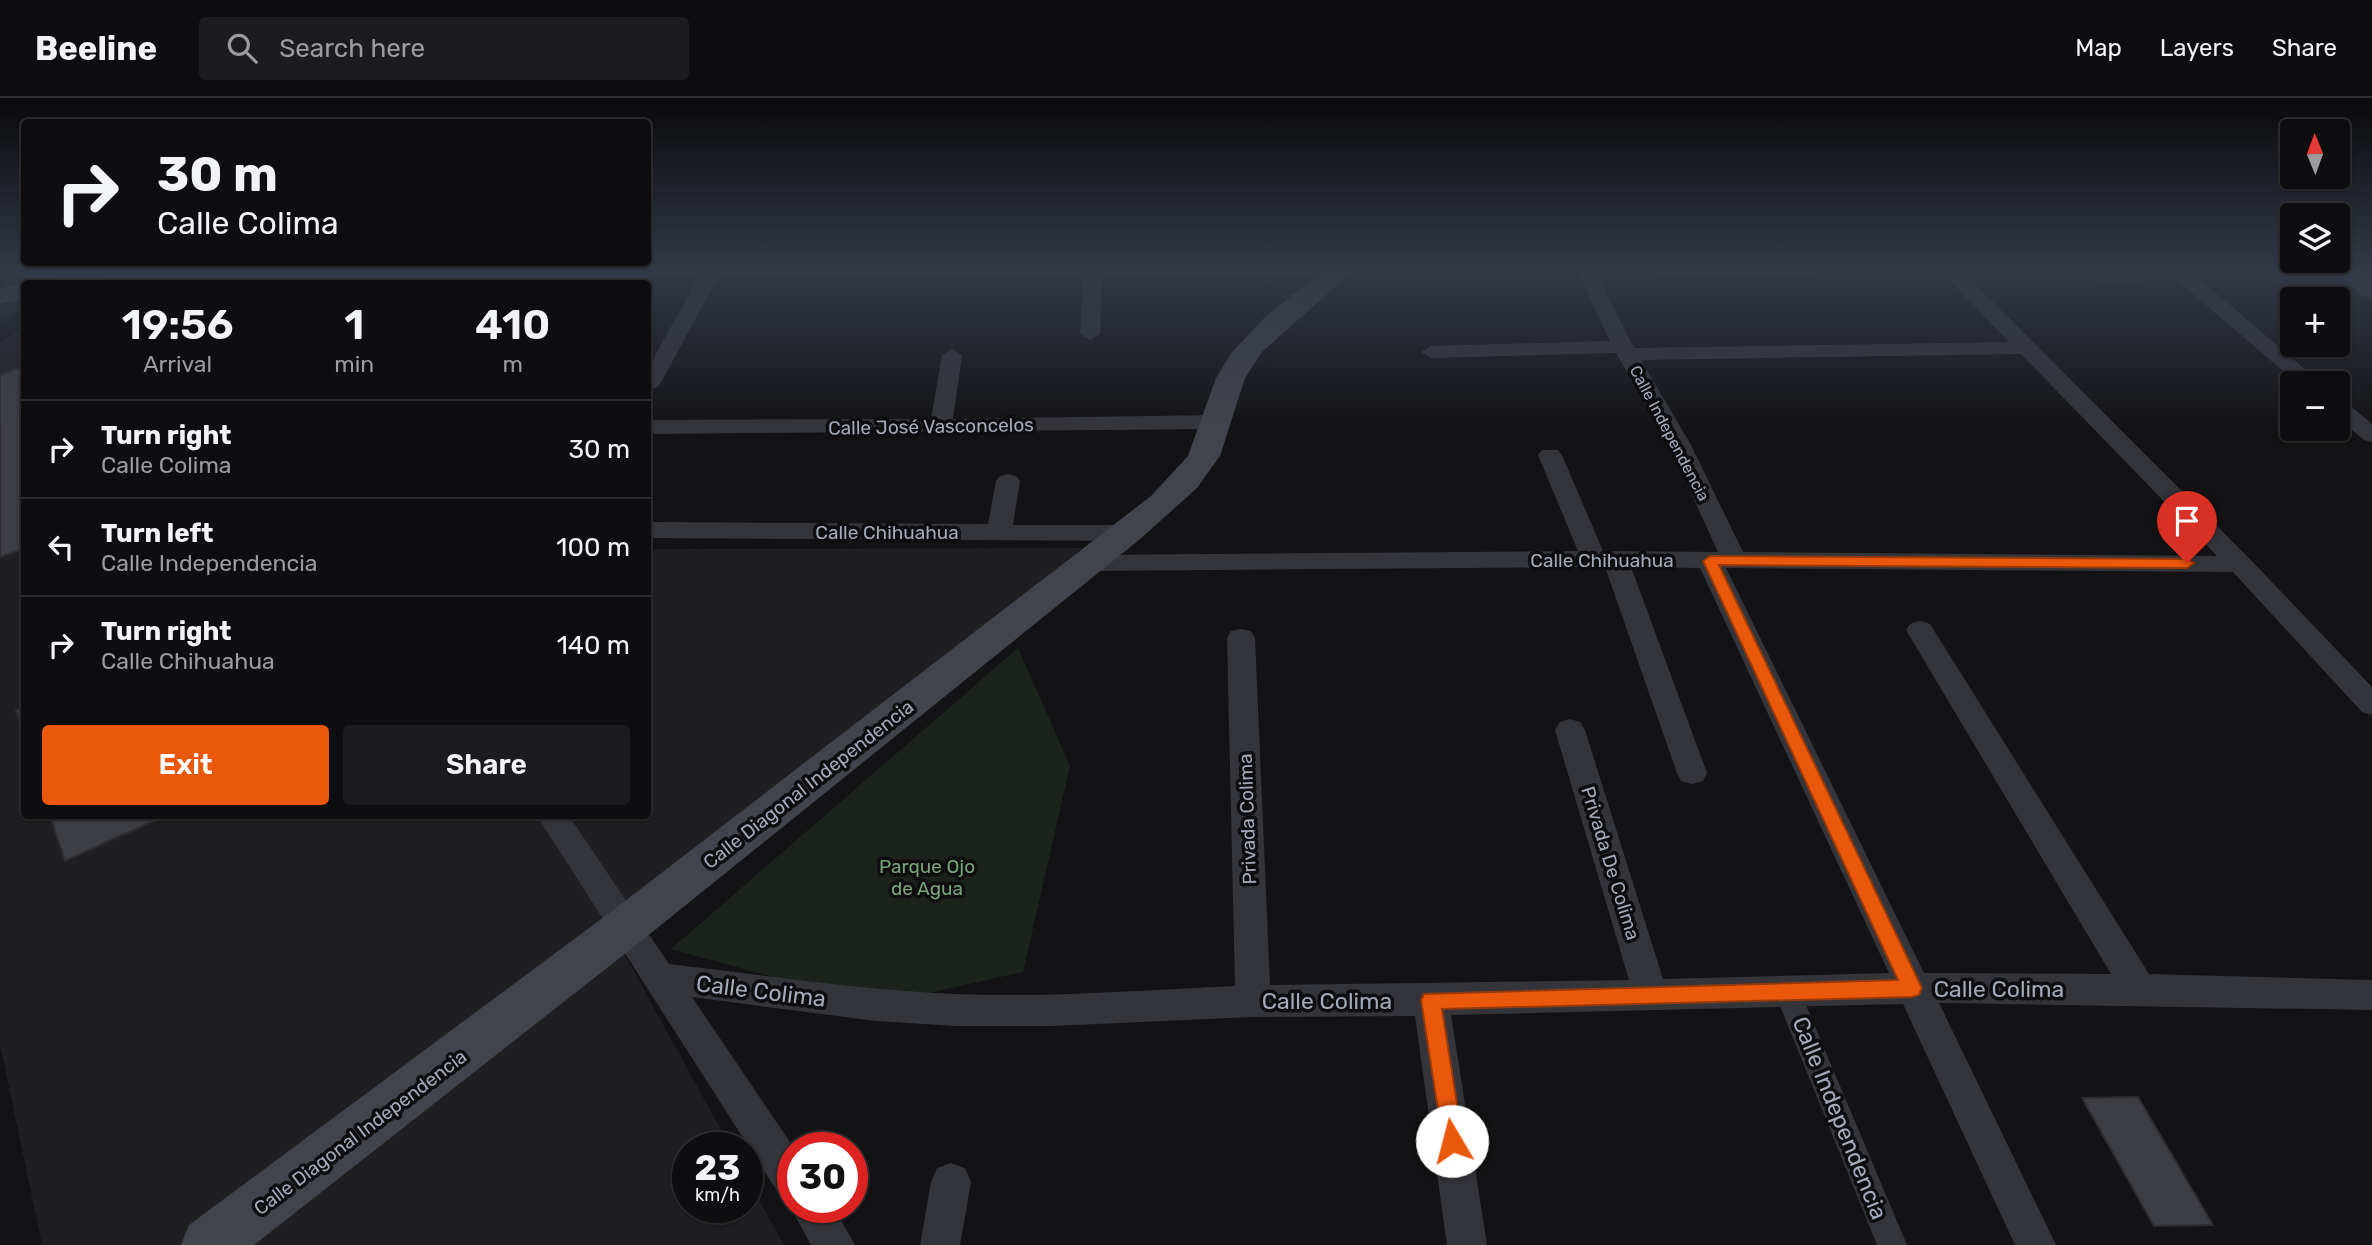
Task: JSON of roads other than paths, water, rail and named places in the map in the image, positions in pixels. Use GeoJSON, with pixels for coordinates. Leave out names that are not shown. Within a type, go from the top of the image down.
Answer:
{"type":"FeatureCollection","features":[{"type":"Feature","properties":{"kind":"main road","name":"Calle Diagonal Independencia"},"geometry":{"type":"LineString","coordinates":[[209,1245],[624,929],[1127,533],[1192,473],[1210,442],[1231,374],[1242,357],[1281,323]]}},
{"type":"Feature","properties":{"kind":"street"},"geometry":{"type":"LineString","coordinates":[[651,381],[684,323]]}},
{"type":"Feature","properties":{"kind":"street"},"geometry":{"type":"LineString","coordinates":[[1090,334],[1091,323]]}},
{"type":"Feature","properties":{"kind":"street","name":"Calle Independencia"},"geometry":{"type":"LineString","coordinates":[[1611,323],[1680,445],[1722,561],[1912,988],[2036,1245]]}},
{"type":"Feature","properties":{"kind":"street"},"geometry":{"type":"LineString","coordinates":[[2002,323],[2240,564],[2360,680],[2372,705]]}},
{"type":"Feature","properties":{"kind":"street"},"geometry":{"type":"LineString","coordinates":[[2239,323],[2296,371]]}},
{"type":"Feature","properties":{"kind":"street"},"geometry":{"type":"LineString","coordinates":[[1431,352],[2026,348]]}},
{"type":"Feature","properties":{"kind":"street"},"geometry":{"type":"LineString","coordinates":[[942,426],[951,355]]}},
{"type":"Feature","properties":{"kind":"street"},"geometry":{"type":"LineString","coordinates":[[2350,417],[2372,435]]}},
{"type":"Feature","properties":{"kind":"street","name":"Calle José Vasconcelos"},"geometry":{"type":"LineString","coordinates":[[651,427],[1215,422]]}},
{"type":"Feature","properties":{"kind":"street"},"geometry":{"type":"LineString","coordinates":[[1550,455],[1604,559],[1692,773]]}},
{"type":"Feature","properties":{"kind":"street"},"geometry":{"type":"LineString","coordinates":[[999,532],[1008,481]]}},
{"type":"Feature","properties":{"kind":"street","name":"Calle Chihuahua"},"geometry":{"type":"LineString","coordinates":[[651,530],[1127,533]]}},
{"type":"Feature","properties":{"kind":"street","name":"Calle Chihuahua"},"geometry":{"type":"LineString","coordinates":[[1089,563],[1604,559],[2240,564]]}},
{"type":"Feature","properties":{"kind":"street"},"geometry":{"type":"LineString","coordinates":[[1920,630],[2139,989]]}},
{"type":"Feature","properties":{"kind":"street","name":"Privada Colima"},"geometry":{"type":"LineString","coordinates":[[1241,638],[1253,1001]]}},
{"type":"Feature","properties":{"kind":"street","name":"Privada De Colima"},"geometry":{"type":"LineString","coordinates":[[1570,730],[1651,996]]}},
{"type":"Feature","properties":{"kind":"street"},"geometry":{"type":"LineString","coordinates":[[554,819],[624,929],[662,978],[777,1155]]}},
{"type":"Feature","properties":{"kind":"street","name":"Calle Colima"},"geometry":{"type":"LineString","coordinates":[[662,978],[876,1005],[956,1010],[1052,1010],[1253,1001],[1651,996],[1912,988],[2139,989],[2372,995]]}},
{"type":"Feature","properties":{"kind":"street","name":"Calle Independencia"},"geometry":{"type":"LineString","coordinates":[[1787,991],[1892,1245]]}},
{"type":"Feature","properties":{"kind":"street"},"geometry":{"type":"LineString","coordinates":[[1431,1000],[1467,1245]]}},
{"type":"Feature","properties":{"kind":"street"},"geometry":{"type":"LineString","coordinates":[[940,1245],[951,1182]]}},
{"type":"Feature","properties":{"kind":"street"},"geometry":{"type":"LineString","coordinates":[[821,1223],[835,1245]]}},
{"type":"Feature","properties":{"kind":"park label","name":"Parque Ojo de Agua"},"geometry":{"type":"Point","coordinates":[927,877]}}]}
